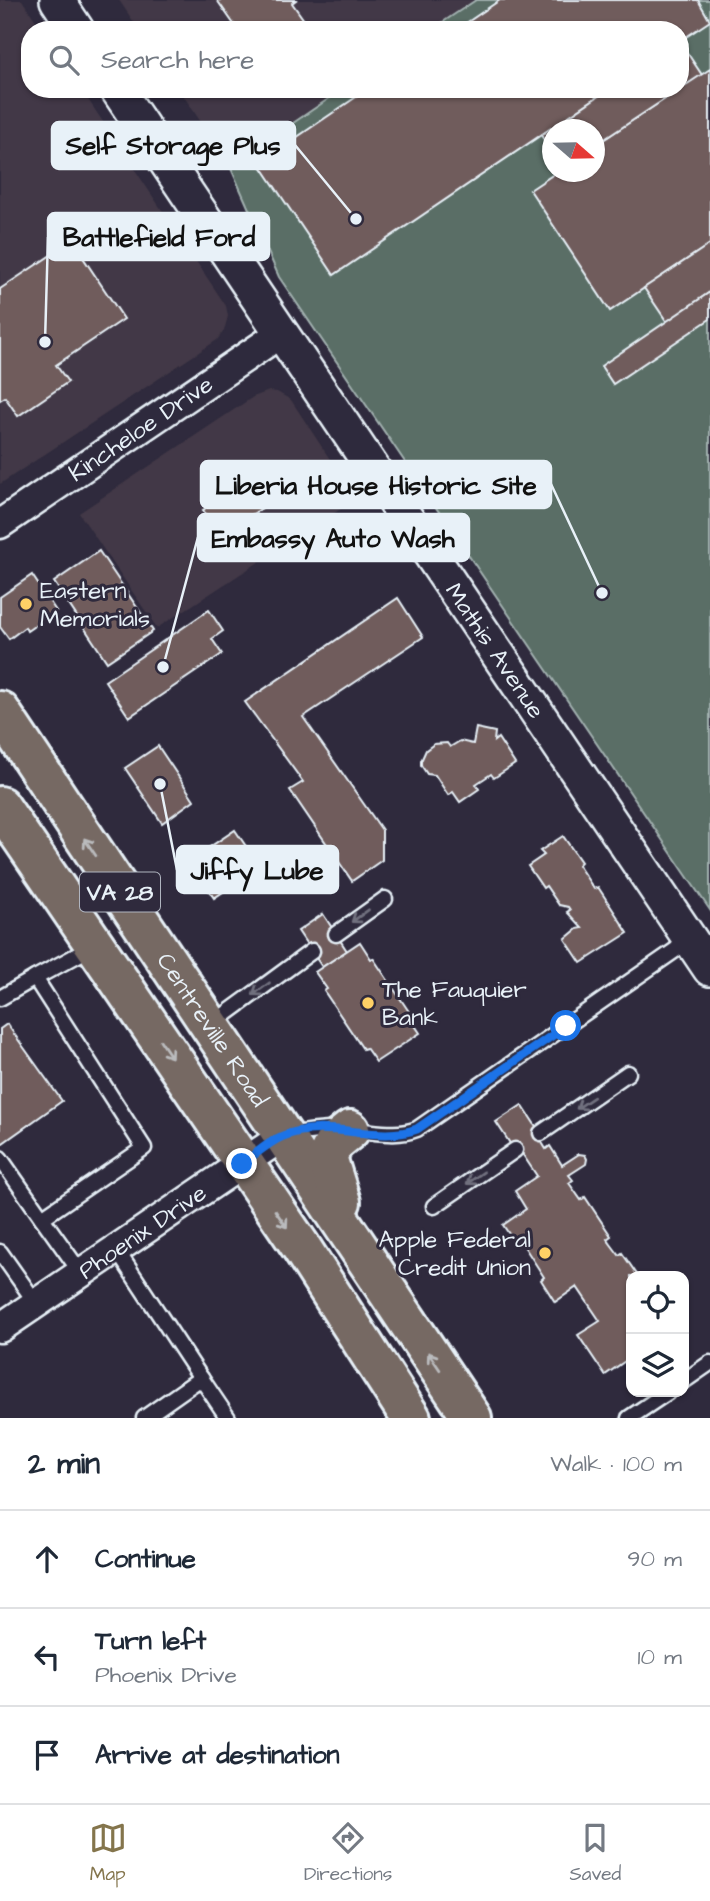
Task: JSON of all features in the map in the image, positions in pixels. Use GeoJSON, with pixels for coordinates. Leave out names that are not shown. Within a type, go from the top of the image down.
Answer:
{"type":"FeatureCollection","features":[{"type":"Feature","properties":{"kind":"highway","name":"Centreville Road"},"geometry":{"type":"LineString","coordinates":[[0,711],[472,1418]]}},
{"type":"Feature","properties":{"kind":"highway","name":"Centreville Road"},"geometry":{"type":"LineString","coordinates":[[0,806],[301,1247],[411,1418]]}},
{"type":"Feature","properties":{"kind":"highway"},"geometry":{"type":"LineString","coordinates":[[350,1130],[334,1143],[327,1157],[351,1238]]}},
{"type":"Feature","properties":{"kind":"street"},"geometry":{"type":"LineString","coordinates":[[57,0],[71,21]]}},
{"type":"Feature","properties":{"kind":"street","name":"Mathis Avenue"},"geometry":{"type":"LineString","coordinates":[[123,98],[710,969]]}},
{"type":"Feature","properties":{"kind":"street","name":"Kincheloe Drive"},"geometry":{"type":"LineString","coordinates":[[0,524],[281,333]]}},
{"type":"Feature","properties":{"kind":"street","name":"Phoenix Drive"},"geometry":{"type":"LineString","coordinates":[[0,1328],[283,1136]]}},
{"type":"Feature","properties":{"kind":"lane"},"geometry":{"type":"LineString","coordinates":[[336,934],[385,899]]}},
{"type":"Feature","properties":{"kind":"lane"},"geometry":{"type":"LineString","coordinates":[[283,1136],[317,1130],[400,1134],[417,1129],[690,940]]}},
{"type":"Feature","properties":{"kind":"lane"},"geometry":{"type":"LineString","coordinates":[[0,998],[95,946]]}},
{"type":"Feature","properties":{"kind":"lane"},"geometry":{"type":"LineString","coordinates":[[209,1026],[312,951]]}},
{"type":"Feature","properties":{"kind":"lane"},"geometry":{"type":"LineString","coordinates":[[35,978],[144,1148],[42,1218]]}},
{"type":"Feature","properties":{"kind":"lane"},"geometry":{"type":"LineString","coordinates":[[541,1133],[628,1073]]}},
{"type":"Feature","properties":{"kind":"lane"},"geometry":{"type":"LineString","coordinates":[[434,1206],[515,1150]]}},
{"type":"Feature","properties":{"kind":"lane"},"geometry":{"type":"LineString","coordinates":[[0,1158],[81,1273]]}},
{"type":"Feature","properties":{"kind":"lane"},"geometry":{"type":"LineString","coordinates":[[116,1249],[228,1418]]}},
{"type":"Feature","properties":{"kind":"lane"},"geometry":{"type":"LineString","coordinates":[[0,1252],[36,1303]]}},
{"type":"Feature","properties":{"kind":"lane"},"geometry":{"type":"LineString","coordinates":[[689,1378],[710,1363]]}},
{"type":"Feature","properties":{"kind":"lane"},"geometry":{"type":"LineString","coordinates":[[144,1418],[201,1378]]}},
{"type":"Feature","properties":{"kind":"lane"},"geometry":{"type":"LineString","coordinates":[[629,1418],[660,1397]]}},
{"type":"Feature","properties":{"kind":"shaded area"},"geometry":{"type":"Polygon","coordinates":[[[0,0],[22,0],[36,21],[21,21],[21,98],[87,98],[226,306],[228,316],[224,331],[217,340],[0,484],[0,0]]]}},
{"type":"Feature","properties":{"kind":"shaded area"},"geometry":{"type":"Polygon","coordinates":[[[119,0],[476,0],[444,21],[133,21],[119,0]]]}},
{"type":"Feature","properties":{"kind":"shaded area"},"geometry":{"type":"Polygon","coordinates":[[[185,98],[330,98],[230,166],[185,98]]]}},
{"type":"Feature","properties":{"kind":"shaded area"},"geometry":{"type":"Polygon","coordinates":[[[269,391],[277,392],[291,400],[356,499],[157,628],[79,513],[253,397],[269,391]]]}},
{"type":"Feature","properties":{"kind":"green space"},"geometry":{"type":"Polygon","coordinates":[[[476,0],[710,0],[710,910],[279,277],[230,166],[330,98],[689,98],[689,21],[444,21],[476,0]]]}},
{"type":"Feature","properties":{"kind":"building"},"geometry":{"type":"Polygon","coordinates":[[[217,0],[296,0],[292,3],[304,20],[302,21],[232,21],[217,0]]]}},
{"type":"Feature","properties":{"kind":"building"},"geometry":{"type":"Polygon","coordinates":[[[500,0],[698,0],[710,21],[689,35],[689,21],[469,21],[500,0]]]}},
{"type":"Feature","properties":{"kind":"building"},"geometry":{"type":"Polygon","coordinates":[[[689,56],[702,75],[689,83],[689,56]]]}},
{"type":"Feature","properties":{"kind":"building"},"geometry":{"type":"Polygon","coordinates":[[[710,69],[710,244],[610,311],[530,190],[542,182],[605,182],[605,139],[666,98],[689,98],[689,83],[710,69]]]}},
{"type":"Feature","properties":{"kind":"building"},"geometry":{"type":"Polygon","coordinates":[[[355,98],[596,98],[565,119],[542,119],[542,134],[334,275],[259,163],[355,98]]]}},
{"type":"Feature","properties":{"kind":"building"},"geometry":{"type":"Polygon","coordinates":[[[596,98],[666,98],[605,139],[605,119],[565,119],[596,98]]]}},
{"type":"Feature","properties":{"kind":"building"},"geometry":{"type":"Polygon","coordinates":[[[72,241],[124,319],[56,365],[68,382],[18,416],[5,397],[0,400],[0,289],[72,241]]]}},
{"type":"Feature","properties":{"kind":"building"},"geometry":{"type":"Polygon","coordinates":[[[710,244],[710,292],[667,322],[644,288],[710,244]]]}},
{"type":"Feature","properties":{"kind":"building"},"geometry":{"type":"Polygon","coordinates":[[[710,292],[710,319],[613,384],[601,366],[710,292]]]}},
{"type":"Feature","properties":{"kind":"building"},"geometry":{"type":"Polygon","coordinates":[[[256,474],[274,500],[220,536],[203,510],[256,474]]]}},
{"type":"Feature","properties":{"kind":"building"},"geometry":{"type":"Polygon","coordinates":[[[99,551],[153,631],[107,662],[54,582],[99,551]]]}},
{"type":"Feature","properties":{"kind":"building","name":"Eastern Memorials"},"geometry":{"type":"Polygon","coordinates":[[[32,575],[56,611],[27,631],[25,627],[9,639],[0,627],[0,597],[32,575]]]}},
{"type":"Feature","properties":{"kind":"building"},"geometry":{"type":"Polygon","coordinates":[[[398,598],[423,637],[303,717],[382,830],[382,860],[352,881],[290,790],[303,782],[245,702],[398,598]]]}},
{"type":"Feature","properties":{"kind":"building"},"geometry":{"type":"Polygon","coordinates":[[[209,610],[223,631],[212,639],[222,654],[129,717],[105,681],[209,610]]]}},
{"type":"Feature","properties":{"kind":"building"},"geometry":{"type":"Polygon","coordinates":[[[476,728],[495,732],[494,741],[498,738],[515,764],[494,778],[491,774],[476,784],[479,789],[460,802],[453,792],[448,795],[435,775],[427,774],[421,761],[426,750],[434,744],[447,743],[450,747],[460,741],[473,744],[476,728]]]}},
{"type":"Feature","properties":{"kind":"building"},"geometry":{"type":"Polygon","coordinates":[[[158,746],[194,800],[162,823],[125,768],[158,746]]]}},
{"type":"Feature","properties":{"kind":"building"},"geometry":{"type":"Polygon","coordinates":[[[235,830],[260,867],[214,898],[189,861],[235,830]]]}},
{"type":"Feature","properties":{"kind":"building"},"geometry":{"type":"Polygon","coordinates":[[[563,836],[581,862],[578,865],[594,889],[598,887],[628,933],[581,963],[565,939],[582,928],[567,912],[570,910],[568,907],[559,905],[528,866],[544,855],[540,851],[563,836]]]}},
{"type":"Feature","properties":{"kind":"building"},"geometry":{"type":"Polygon","coordinates":[[[323,914],[347,951],[322,967],[298,931],[323,914]]]}},
{"type":"Feature","properties":{"kind":"building","name":"The Fauquier Bank"},"geometry":{"type":"Polygon","coordinates":[[[360,942],[412,1016],[410,1018],[420,1033],[376,1062],[366,1048],[363,1049],[324,991],[327,989],[315,972],[360,942]]]}},
{"type":"Feature","properties":{"kind":"building"},"geometry":{"type":"Polygon","coordinates":[[[7,1024],[62,1101],[0,1145],[0,1029],[7,1024]]]}},
{"type":"Feature","properties":{"kind":"building"},"geometry":{"type":"Polygon","coordinates":[[[522,1105],[541,1134],[538,1136],[546,1149],[550,1146],[562,1165],[579,1154],[585,1155],[587,1159],[586,1164],[569,1175],[573,1180],[569,1183],[581,1200],[585,1197],[611,1236],[607,1239],[619,1255],[622,1253],[635,1271],[626,1271],[626,1360],[605,1375],[578,1335],[600,1321],[577,1287],[555,1302],[541,1280],[544,1277],[522,1243],[517,1246],[503,1225],[526,1209],[515,1191],[537,1176],[519,1149],[515,1151],[496,1122],[522,1105]]]}},
{"type":"Feature","properties":{"kind":"place","name":"Self Storage Plus"},"geometry":{"type":"Point","coordinates":[356,219]}},
{"type":"Feature","properties":{"kind":"place","name":"Battlefield Ford"},"geometry":{"type":"Point","coordinates":[45,342]}},
{"type":"Feature","properties":{"kind":"place","name":"Liberia House Historic Site"},"geometry":{"type":"Point","coordinates":[602,593]}},
{"type":"Feature","properties":{"kind":"place","name":"Eastern Memorials"},"geometry":{"type":"Point","coordinates":[26,604]}},
{"type":"Feature","properties":{"kind":"place","name":"Embassy Auto Wash"},"geometry":{"type":"Point","coordinates":[163,667]}},
{"type":"Feature","properties":{"kind":"place","name":"Jiffy Lube"},"geometry":{"type":"Point","coordinates":[160,784]}},
{"type":"Feature","properties":{"kind":"place","name":"The Fauquier Bank"},"geometry":{"type":"Point","coordinates":[368,1003]}},
{"type":"Feature","properties":{"kind":"place","name":"Apple Federal Credit Union"},"geometry":{"type":"Point","coordinates":[545,1253]}},
{"type":"Feature","properties":{"kind":"route"},"geometry":{"type":"LineString","coordinates":[[242,1164],[283,1136],[317,1130],[400,1134],[417,1129],[566,1026]]}}]}
